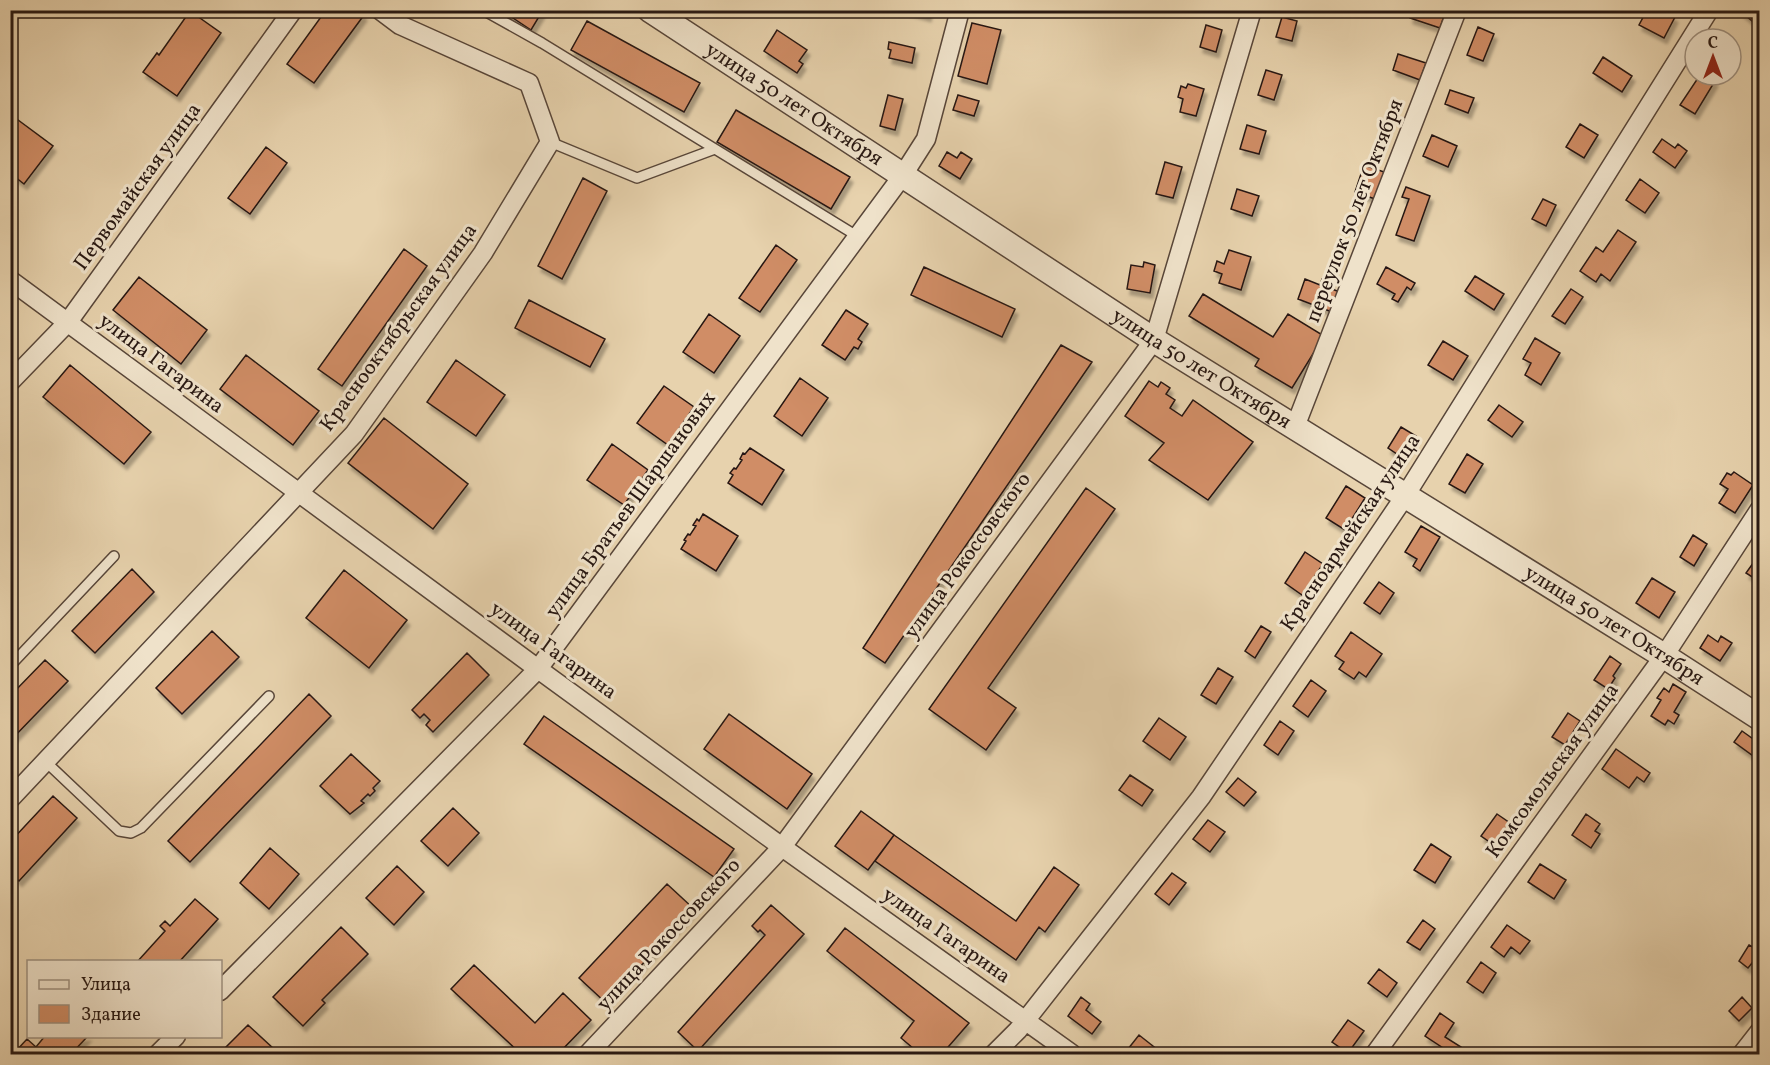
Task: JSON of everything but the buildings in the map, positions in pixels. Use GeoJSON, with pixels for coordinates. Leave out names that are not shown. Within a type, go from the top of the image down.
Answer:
{"type":"FeatureCollection","features":[{"type":"Feature","properties":{"kind":"street","name":"Первомайская улица"},"geometry":{"type":"LineString","coordinates":[[10,382],[68,322],[293,10]]}},
{"type":"Feature","properties":{"kind":"street"},"geometry":{"type":"LineString","coordinates":[[380,10],[400,25],[529,83],[550,142]]}},
{"type":"Feature","properties":{"kind":"street","name":"улица 50 лет Октября"},"geometry":{"type":"LineString","coordinates":[[650,10],[1154,340],[1760,718]]}},
{"type":"Feature","properties":{"kind":"street","name":"улица Братьев Шаршановых"},"geometry":{"type":"LineString","coordinates":[[222,989],[538,669],[903,175],[926,140],[960,10]]}},
{"type":"Feature","properties":{"kind":"street","name":"улица Рокоссовского"},"geometry":{"type":"LineString","coordinates":[[588,1054],[782,847],[1154,340],[1252,10]]}},
{"type":"Feature","properties":{"kind":"street","name":"переулок 50 лет Октября"},"geometry":{"type":"LineString","coordinates":[[1295,427],[1457,10]]}},
{"type":"Feature","properties":{"kind":"street","name":"Красноармейская улица"},"geometry":{"type":"LineString","coordinates":[[994,1054],[1026,1020],[1201,797],[1405,496],[1709,10]]}},
{"type":"Feature","properties":{"kind":"street","name":"Краснооктябрьская улица"},"geometry":{"type":"LineString","coordinates":[[10,799],[354,434],[483,253],[550,142]]}},
{"type":"Feature","properties":{"kind":"street","name":"улица Гагарина"},"geometry":{"type":"LineString","coordinates":[[10,280],[782,847],[1072,1054]]}},
{"type":"Feature","properties":{"kind":"street","name":"Комсомольская улица"},"geometry":{"type":"LineString","coordinates":[[1375,1054],[1664,657],[1760,509]]}},
{"type":"Feature","properties":{"kind":"street"},"geometry":{"type":"LineString","coordinates":[[1742,1054],[1760,1031]]}},
{"type":"Feature","properties":{"kind":"street"},"geometry":{"type":"LineString","coordinates":[[158,1054],[174,1038]]}},
{"type":"Feature","properties":{"kind":"lane"},"geometry":{"type":"LineString","coordinates":[[483,10],[542,43],[857,236]]}},
{"type":"Feature","properties":{"kind":"lane"},"geometry":{"type":"LineString","coordinates":[[550,142],[637,178],[715,149]]}},
{"type":"Feature","properties":{"kind":"lane"},"geometry":{"type":"LineString","coordinates":[[10,666],[114,556]]}},
{"type":"Feature","properties":{"kind":"lane"},"geometry":{"type":"LineString","coordinates":[[46,762],[119,831],[131,832],[141,828],[269,696]]}}]}
